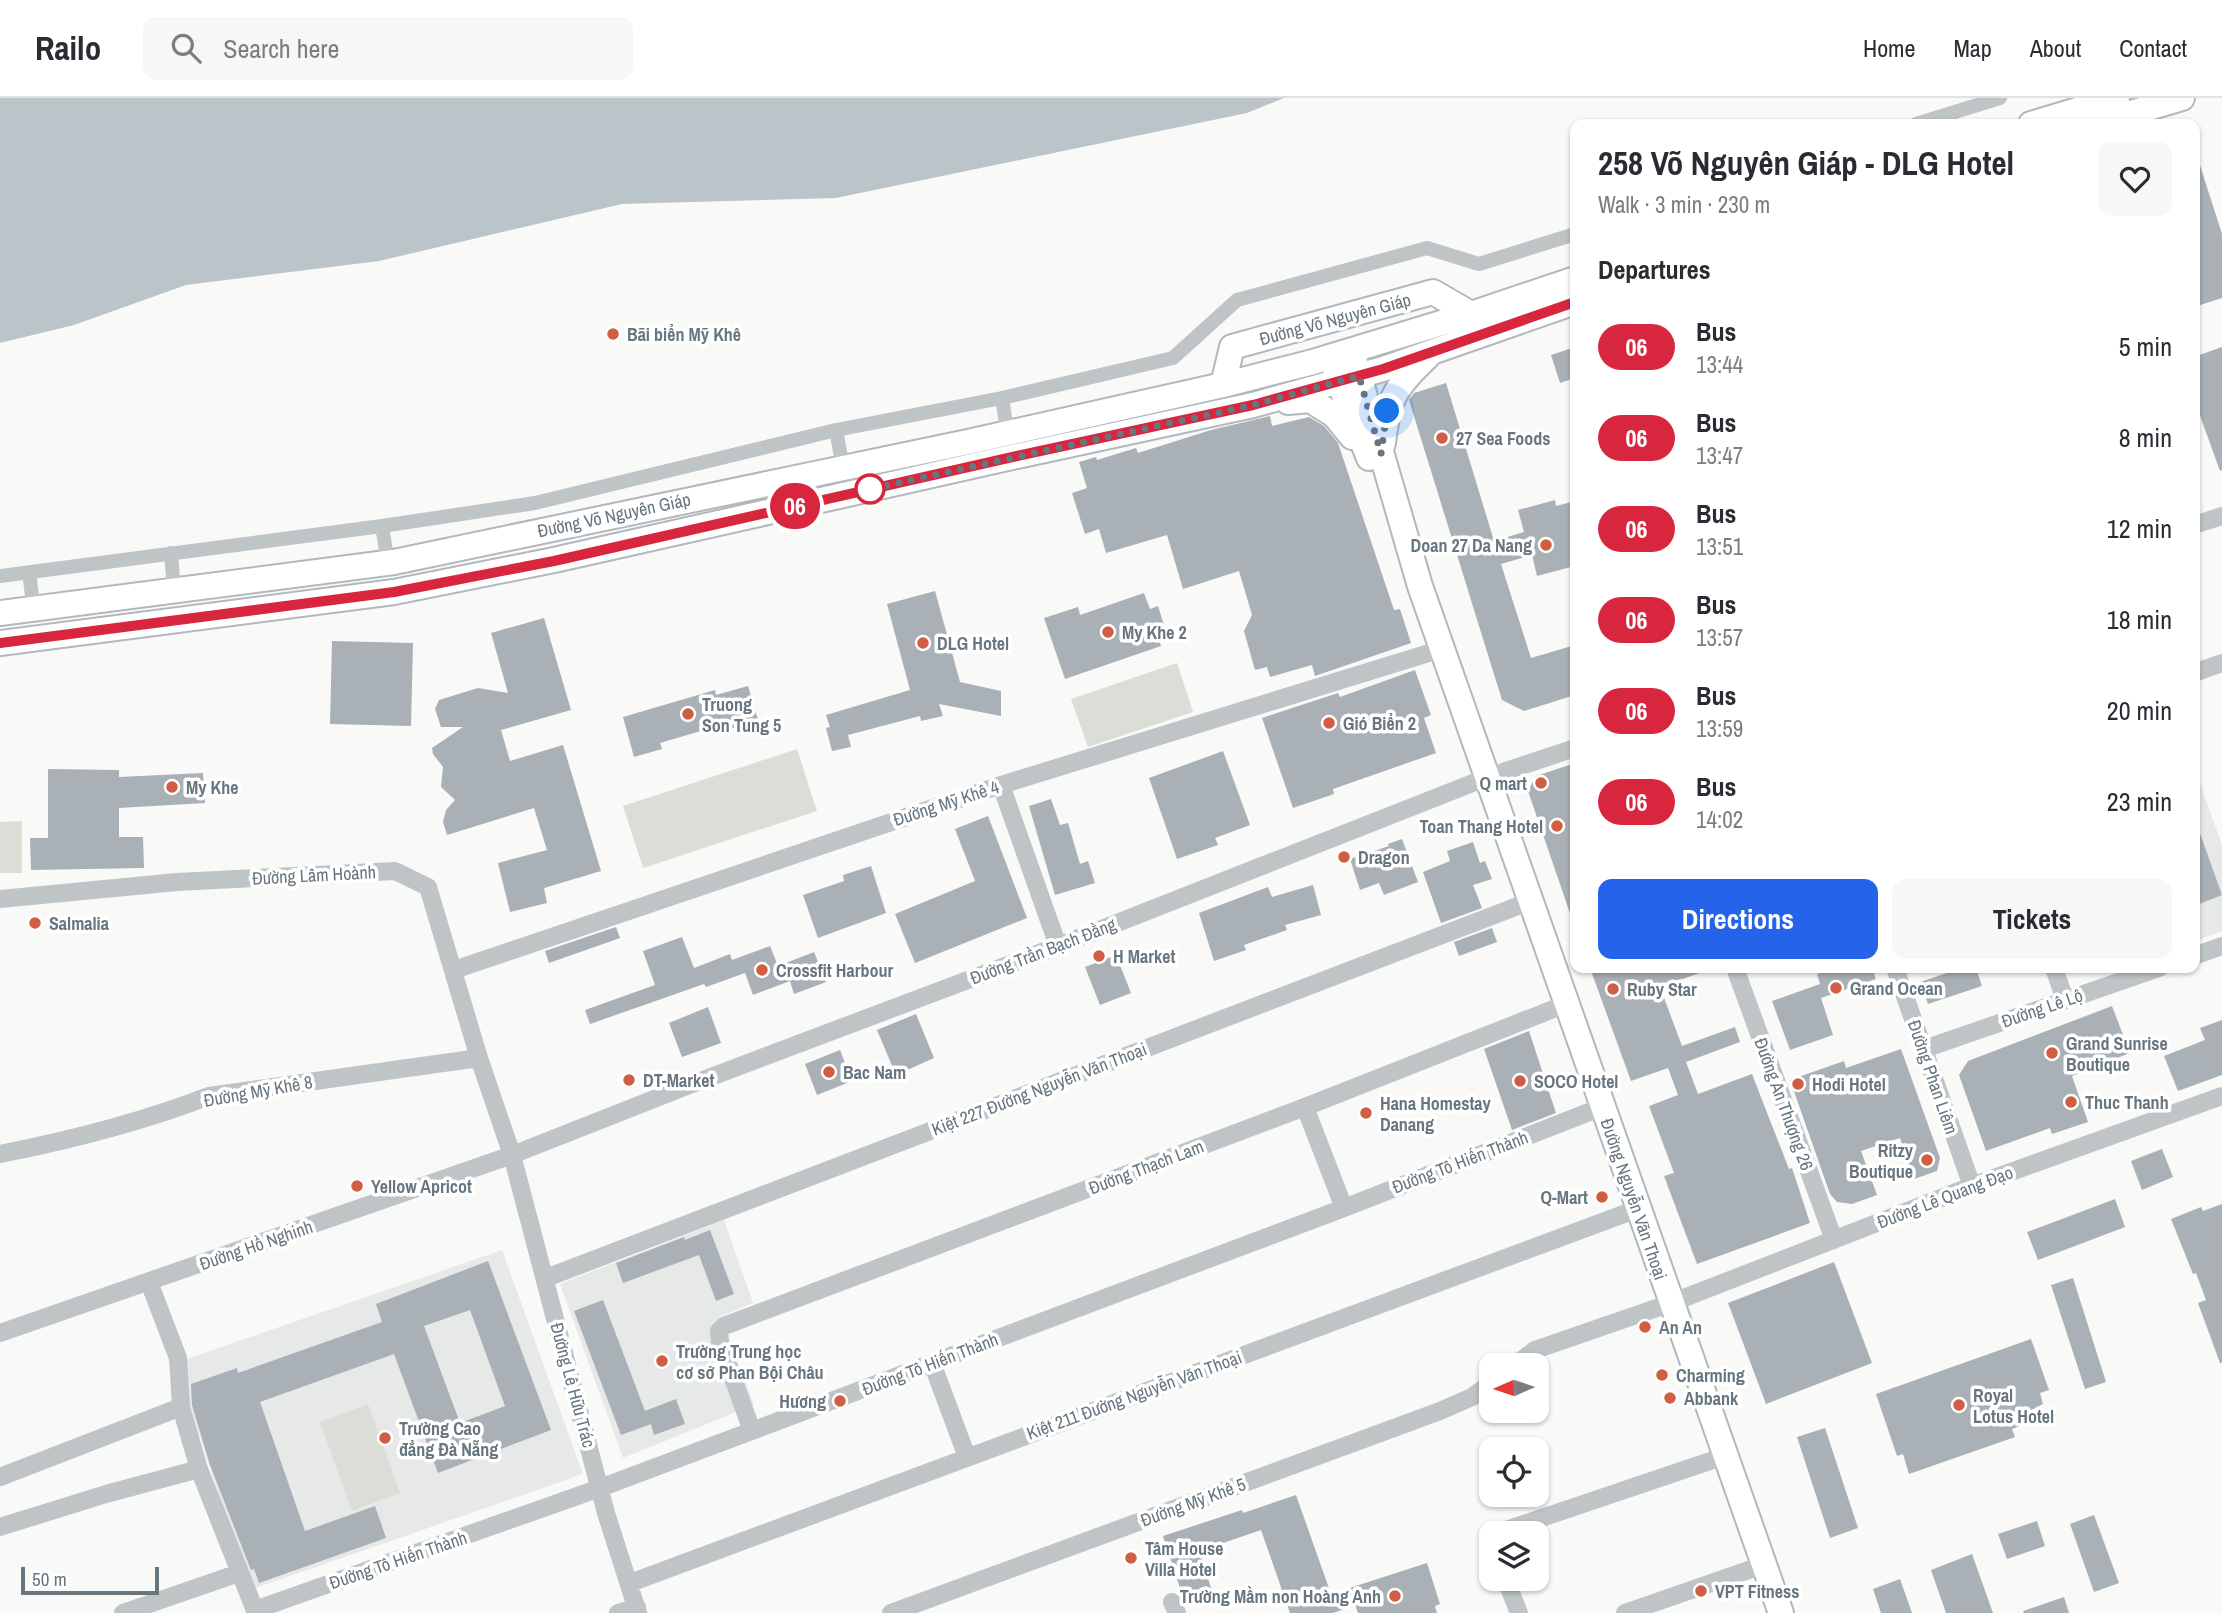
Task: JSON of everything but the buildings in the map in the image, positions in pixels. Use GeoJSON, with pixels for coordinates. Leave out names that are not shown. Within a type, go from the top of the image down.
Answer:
{"type":"FeatureCollection","features":[{"type":"Feature","properties":{"kind":"main road"},"geometry":{"type":"LineString","coordinates":[[2047,119],[2116,98]]}},
{"type":"Feature","properties":{"kind":"main road"},"geometry":{"type":"LineString","coordinates":[[2111,119],[2182,98]]}},
{"type":"Feature","properties":{"kind":"main road","name":"Đường Võ Nguyên Giáp"},"geometry":{"type":"LineString","coordinates":[[0,643],[394,592],[554,561],[1253,405],[1349,379],[1433,352],[1475,325],[1570,281]]}},
{"type":"Feature","properties":{"kind":"main road","name":"Đường Võ Nguyên Giáp"},"geometry":{"type":"LineString","coordinates":[[1223,386],[1231,347],[1433,292],[1475,325]]}},
{"type":"Feature","properties":{"kind":"main road","name":"Đường Võ Nguyên Giáp"},"geometry":{"type":"LineString","coordinates":[[0,613],[394,562],[1223,386],[1342,354],[1570,303]]}},
{"type":"Feature","properties":{"kind":"main road"},"geometry":{"type":"LineString","coordinates":[[1375,456],[1387,411],[1404,379],[1433,352]]}},
{"type":"Feature","properties":{"kind":"main road","name":"Đường Nguyễn Văn Thoại"},"geometry":{"type":"LineString","coordinates":[[1342,354],[1420,586],[1781,1613]]}},
{"type":"Feature","properties":{"kind":"main road"},"geometry":{"type":"LineString","coordinates":[[1253,405],[1310,400],[1334,415],[1375,456]]}},
{"type":"Feature","properties":{"kind":"street"},"geometry":{"type":"LineString","coordinates":[[1932,119],[2000,98]]}},
{"type":"Feature","properties":{"kind":"street"},"geometry":{"type":"LineString","coordinates":[[0,576],[383,526],[536,503],[836,430],[1002,398],[1173,358],[1237,300],[1427,248],[1479,264],[1570,235]]}},
{"type":"Feature","properties":{"kind":"street"},"geometry":{"type":"LineString","coordinates":[[1002,398],[1006,423]]}},
{"type":"Feature","properties":{"kind":"street"},"geometry":{"type":"LineString","coordinates":[[836,430],[841,457]]}},
{"type":"Feature","properties":{"kind":"street"},"geometry":{"type":"LineString","coordinates":[[536,503],[540,523]]}},
{"type":"Feature","properties":{"kind":"street"},"geometry":{"type":"LineString","coordinates":[[2200,523],[2222,516]]}},
{"type":"Feature","properties":{"kind":"street"},"geometry":{"type":"LineString","coordinates":[[383,526],[387,551]]}},
{"type":"Feature","properties":{"kind":"street"},"geometry":{"type":"LineString","coordinates":[[171,553],[173,578]]}},
{"type":"Feature","properties":{"kind":"street"},"geometry":{"type":"LineString","coordinates":[[29,572],[32,596]]}},
{"type":"Feature","properties":{"kind":"street","name":"Đường Mỹ Khê 4"},"geometry":{"type":"LineString","coordinates":[[454,970],[1001,785],[1442,649]]}},
{"type":"Feature","properties":{"kind":"street"},"geometry":{"type":"LineString","coordinates":[[2200,671],[2222,663]]}},
{"type":"Feature","properties":{"kind":"street","name":"Đường Trần Bạch Đằng"},"geometry":{"type":"LineString","coordinates":[[512,1155],[699,1081],[1058,946],[1488,777],[1570,750]]}},
{"type":"Feature","properties":{"kind":"street"},"geometry":{"type":"LineString","coordinates":[[1001,785],[1058,946]]}},
{"type":"Feature","properties":{"kind":"street","name":"Đường Lâm Hoành"},"geometry":{"type":"LineString","coordinates":[[0,899],[177,882],[395,871],[428,887],[479,1058],[512,1155]]}},
{"type":"Feature","properties":{"kind":"street","name":"Kiệt 227 Đường Nguyễn Văn Thoại"},"geometry":{"type":"LineString","coordinates":[[546,1278],[1531,901]]}},
{"type":"Feature","properties":{"kind":"street"},"geometry":{"type":"LineString","coordinates":[[2200,954],[2222,946]]}},
{"type":"Feature","properties":{"kind":"street","name":"Đường An Thượng 26"},"geometry":{"type":"LineString","coordinates":[[1737,973],[1834,1240]]}},
{"type":"Feature","properties":{"kind":"street","name":"Đường Phan Liêm"},"geometry":{"type":"LineString","coordinates":[[1897,973],[1972,1186]]}},
{"type":"Feature","properties":{"kind":"street"},"geometry":{"type":"LineString","coordinates":[[2056,973],[2065,1000]]}},
{"type":"Feature","properties":{"kind":"street","name":"Đường Lê Lộ"},"geometry":{"type":"LineString","coordinates":[[1924,1049],[2145,973]]}},
{"type":"Feature","properties":{"kind":"street","name":"Đường Thạch Lam"},"geometry":{"type":"LineString","coordinates":[[752,1431],[720,1342],[719,1331],[724,1326],[1305,1107],[1566,1004]]}},
{"type":"Feature","properties":{"kind":"street","name":"Đường Mỹ Khê 8"},"geometry":{"type":"LineString","coordinates":[[0,1154],[49,1145],[169,1112],[209,1096],[479,1058]]}},
{"type":"Feature","properties":{"kind":"street","name":"Đường Lê Quang Đạo"},"geometry":{"type":"LineString","coordinates":[[1671,1303],[1972,1186],[2222,1096]]}},
{"type":"Feature","properties":{"kind":"street"},"geometry":{"type":"LineString","coordinates":[[1305,1107],[1344,1208]]}},
{"type":"Feature","properties":{"kind":"street","name":"Đường Tô Hiến Thành"},"geometry":{"type":"LineString","coordinates":[[255,1611],[600,1488],[1344,1208],[1602,1107]]}},
{"type":"Feature","properties":{"kind":"street","name":"Đường Lê Hữu Trác"},"geometry":{"type":"LineString","coordinates":[[512,1155],[606,1513],[637,1610]]}},
{"type":"Feature","properties":{"kind":"street","name":"Đường Hồ Nghinh"},"geometry":{"type":"LineString","coordinates":[[0,1333],[512,1155]]}},
{"type":"Feature","properties":{"kind":"street","name":"Kiệt 211 Đường Nguyễn Văn Thoại"},"geometry":{"type":"LineString","coordinates":[[630,1583],[1640,1208]]}},
{"type":"Feature","properties":{"kind":"street"},"geometry":{"type":"LineString","coordinates":[[149,1282],[178,1358],[181,1407],[199,1469],[255,1611]]}},
{"type":"Feature","properties":{"kind":"street"},"geometry":{"type":"LineString","coordinates":[[1531,1353],[1671,1303]]}},
{"type":"Feature","properties":{"kind":"street"},"geometry":{"type":"LineString","coordinates":[[932,1363],[967,1457]]}},
{"type":"Feature","properties":{"kind":"street","name":"Đường Mỹ Khê 5"},"geometry":{"type":"LineString","coordinates":[[891,1613],[1428,1415],[1479,1392]]}},
{"type":"Feature","properties":{"kind":"street"},"geometry":{"type":"LineString","coordinates":[[0,1478],[181,1407]]}},
{"type":"Feature","properties":{"kind":"street"},"geometry":{"type":"LineString","coordinates":[[1533,1521],[1725,1456]]}},
{"type":"Feature","properties":{"kind":"street"},"geometry":{"type":"LineString","coordinates":[[0,1527],[199,1469]]}},
{"type":"Feature","properties":{"kind":"street"},"geometry":{"type":"LineString","coordinates":[[1625,1613],[1763,1565]]}},
{"type":"Feature","properties":{"kind":"street"},"geometry":{"type":"LineString","coordinates":[[123,1613],[239,1573]]}},
{"type":"Feature","properties":{"kind":"street"},"geometry":{"type":"LineString","coordinates":[[1511,1591],[1520,1613]]}},
{"type":"Feature","properties":{"kind":"street"},"geometry":{"type":"LineString","coordinates":[[618,1613],[637,1610]]}},
{"type":"Feature","properties":{"kind":"shaded area"},"geometry":{"type":"Polygon","coordinates":[[[0,98],[1284,98],[1247,113],[836,198],[622,204],[379,261],[186,285],[74,325],[0,343],[0,98]]]}},
{"type":"Feature","properties":{"kind":"shaded area"},"geometry":{"type":"Polygon","coordinates":[[[1177,663],[1193,712],[1088,747],[1071,699],[1177,663]]]}},
{"type":"Feature","properties":{"kind":"shaded area"},"geometry":{"type":"Polygon","coordinates":[[[797,749],[817,811],[643,868],[623,806],[797,749]]]}},
{"type":"Feature","properties":{"kind":"shaded area"},"geometry":{"type":"Polygon","coordinates":[[[2200,784],[2222,845],[2222,931],[2200,939],[2200,784]]]}},
{"type":"Feature","properties":{"kind":"shaded area"},"geometry":{"type":"Polygon","coordinates":[[[22,821],[22,873],[0,873],[0,822],[22,821]]]}},
{"type":"Feature","properties":{"kind":"shaded area","name":"Trường Trung học cơ sở Phan Bội Châu"},"geometry":{"type":"Polygon","coordinates":[[[724,1220],[753,1303],[720,1317],[754,1405],[623,1458],[560,1284],[724,1220]]]}},
{"type":"Feature","properties":{"kind":"shaded area","name":"Trường Cao đẳng Đà Nẵng"},"geometry":{"type":"Polygon","coordinates":[[[502,1250],[583,1474],[250,1590],[188,1401],[187,1359],[502,1250]]]}},
{"type":"Feature","properties":{"kind":"shaded area"},"geometry":{"type":"Polygon","coordinates":[[[368,1404],[400,1493],[352,1511],[320,1422],[368,1404]]]}},
{"type":"Feature","properties":{"kind":"bus line","name":"06"},"geometry":{"type":"LineString","coordinates":[[0,643],[394,592],[554,561],[1253,405],[1383,369],[1570,304]]}},
{"type":"Feature","properties":{"kind":"place","name":"Bãi biển Mỹ Khê"},"geometry":{"type":"Point","coordinates":[613,334]}},
{"type":"Feature","properties":{"kind":"place","name":"27 Sea Foods"},"geometry":{"type":"Point","coordinates":[1442,438]}},
{"type":"Feature","properties":{"kind":"place","name":"Doan 27 Da Nang"},"geometry":{"type":"Point","coordinates":[1546,545]}},
{"type":"Feature","properties":{"kind":"place","name":"My Khe 2"},"geometry":{"type":"Point","coordinates":[1108,632]}},
{"type":"Feature","properties":{"kind":"place","name":"DLG Hotel"},"geometry":{"type":"Point","coordinates":[923,643]}},
{"type":"Feature","properties":{"kind":"place","name":"Truong Son Tung 5"},"geometry":{"type":"Point","coordinates":[688,714]}},
{"type":"Feature","properties":{"kind":"place","name":"Gió Biển 2"},"geometry":{"type":"Point","coordinates":[1329,723]}},
{"type":"Feature","properties":{"kind":"place","name":"Q mart"},"geometry":{"type":"Point","coordinates":[1541,783]}},
{"type":"Feature","properties":{"kind":"place","name":"My Khe"},"geometry":{"type":"Point","coordinates":[172,787]}},
{"type":"Feature","properties":{"kind":"place","name":"Toan Thang Hotel"},"geometry":{"type":"Point","coordinates":[1557,826]}},
{"type":"Feature","properties":{"kind":"place","name":"Dragon"},"geometry":{"type":"Point","coordinates":[1344,857]}},
{"type":"Feature","properties":{"kind":"place","name":"Salmalia"},"geometry":{"type":"Point","coordinates":[35,923]}},
{"type":"Feature","properties":{"kind":"place","name":"H Market"},"geometry":{"type":"Point","coordinates":[1099,956]}},
{"type":"Feature","properties":{"kind":"place","name":"Crossfit Harbour"},"geometry":{"type":"Point","coordinates":[762,970]}},
{"type":"Feature","properties":{"kind":"place","name":"Grand Ocean"},"geometry":{"type":"Point","coordinates":[1836,988]}},
{"type":"Feature","properties":{"kind":"place","name":"Ruby Star"},"geometry":{"type":"Point","coordinates":[1613,989]}},
{"type":"Feature","properties":{"kind":"place","name":"Grand Sunrise Boutique"},"geometry":{"type":"Point","coordinates":[2052,1053]}},
{"type":"Feature","properties":{"kind":"place","name":"Bac Nam"},"geometry":{"type":"Point","coordinates":[829,1072]}},
{"type":"Feature","properties":{"kind":"place","name":"DT-Market"},"geometry":{"type":"Point","coordinates":[629,1080]}},
{"type":"Feature","properties":{"kind":"place","name":"SOCO Hotel"},"geometry":{"type":"Point","coordinates":[1520,1081]}},
{"type":"Feature","properties":{"kind":"place","name":"Hodi Hotel"},"geometry":{"type":"Point","coordinates":[1798,1084]}},
{"type":"Feature","properties":{"kind":"place","name":"Thuc Thanh"},"geometry":{"type":"Point","coordinates":[2071,1102]}},
{"type":"Feature","properties":{"kind":"place","name":"Hana Homestay Danang"},"geometry":{"type":"Point","coordinates":[1366,1113]}},
{"type":"Feature","properties":{"kind":"place","name":"Ritzy Boutique"},"geometry":{"type":"Point","coordinates":[1927,1160]}},
{"type":"Feature","properties":{"kind":"place","name":"Yellow Apricot"},"geometry":{"type":"Point","coordinates":[357,1186]}},
{"type":"Feature","properties":{"kind":"place","name":"Q-Mart"},"geometry":{"type":"Point","coordinates":[1602,1197]}},
{"type":"Feature","properties":{"kind":"place","name":"An An"},"geometry":{"type":"Point","coordinates":[1645,1327]}},
{"type":"Feature","properties":{"kind":"place","name":"Trường Trung học cơ sở Phan Bội Châu"},"geometry":{"type":"Point","coordinates":[662,1361]}},
{"type":"Feature","properties":{"kind":"place","name":"Charming"},"geometry":{"type":"Point","coordinates":[1662,1375]}},
{"type":"Feature","properties":{"kind":"place","name":"Abbank"},"geometry":{"type":"Point","coordinates":[1670,1398]}},
{"type":"Feature","properties":{"kind":"place","name":"Hương"},"geometry":{"type":"Point","coordinates":[840,1401]}},
{"type":"Feature","properties":{"kind":"place","name":"Royal Lotus Hotel"},"geometry":{"type":"Point","coordinates":[1959,1405]}},
{"type":"Feature","properties":{"kind":"place","name":"Trường Cao đẳng Đà Nẵng"},"geometry":{"type":"Point","coordinates":[385,1438]}},
{"type":"Feature","properties":{"kind":"place","name":"Tâm House Villa Hotel"},"geometry":{"type":"Point","coordinates":[1131,1558]}},
{"type":"Feature","properties":{"kind":"place","name":"VPT Fitness"},"geometry":{"type":"Point","coordinates":[1701,1591]}},
{"type":"Feature","properties":{"kind":"place","name":"Trường Mầm non Hoàng Anh"},"geometry":{"type":"Point","coordinates":[1395,1596]}},
{"type":"Feature","properties":{"kind":"route"},"geometry":{"type":"LineString","coordinates":[[870,489],[866,490],[1253,405],[1359,376],[1381,454],[1387,411]]}}]}
